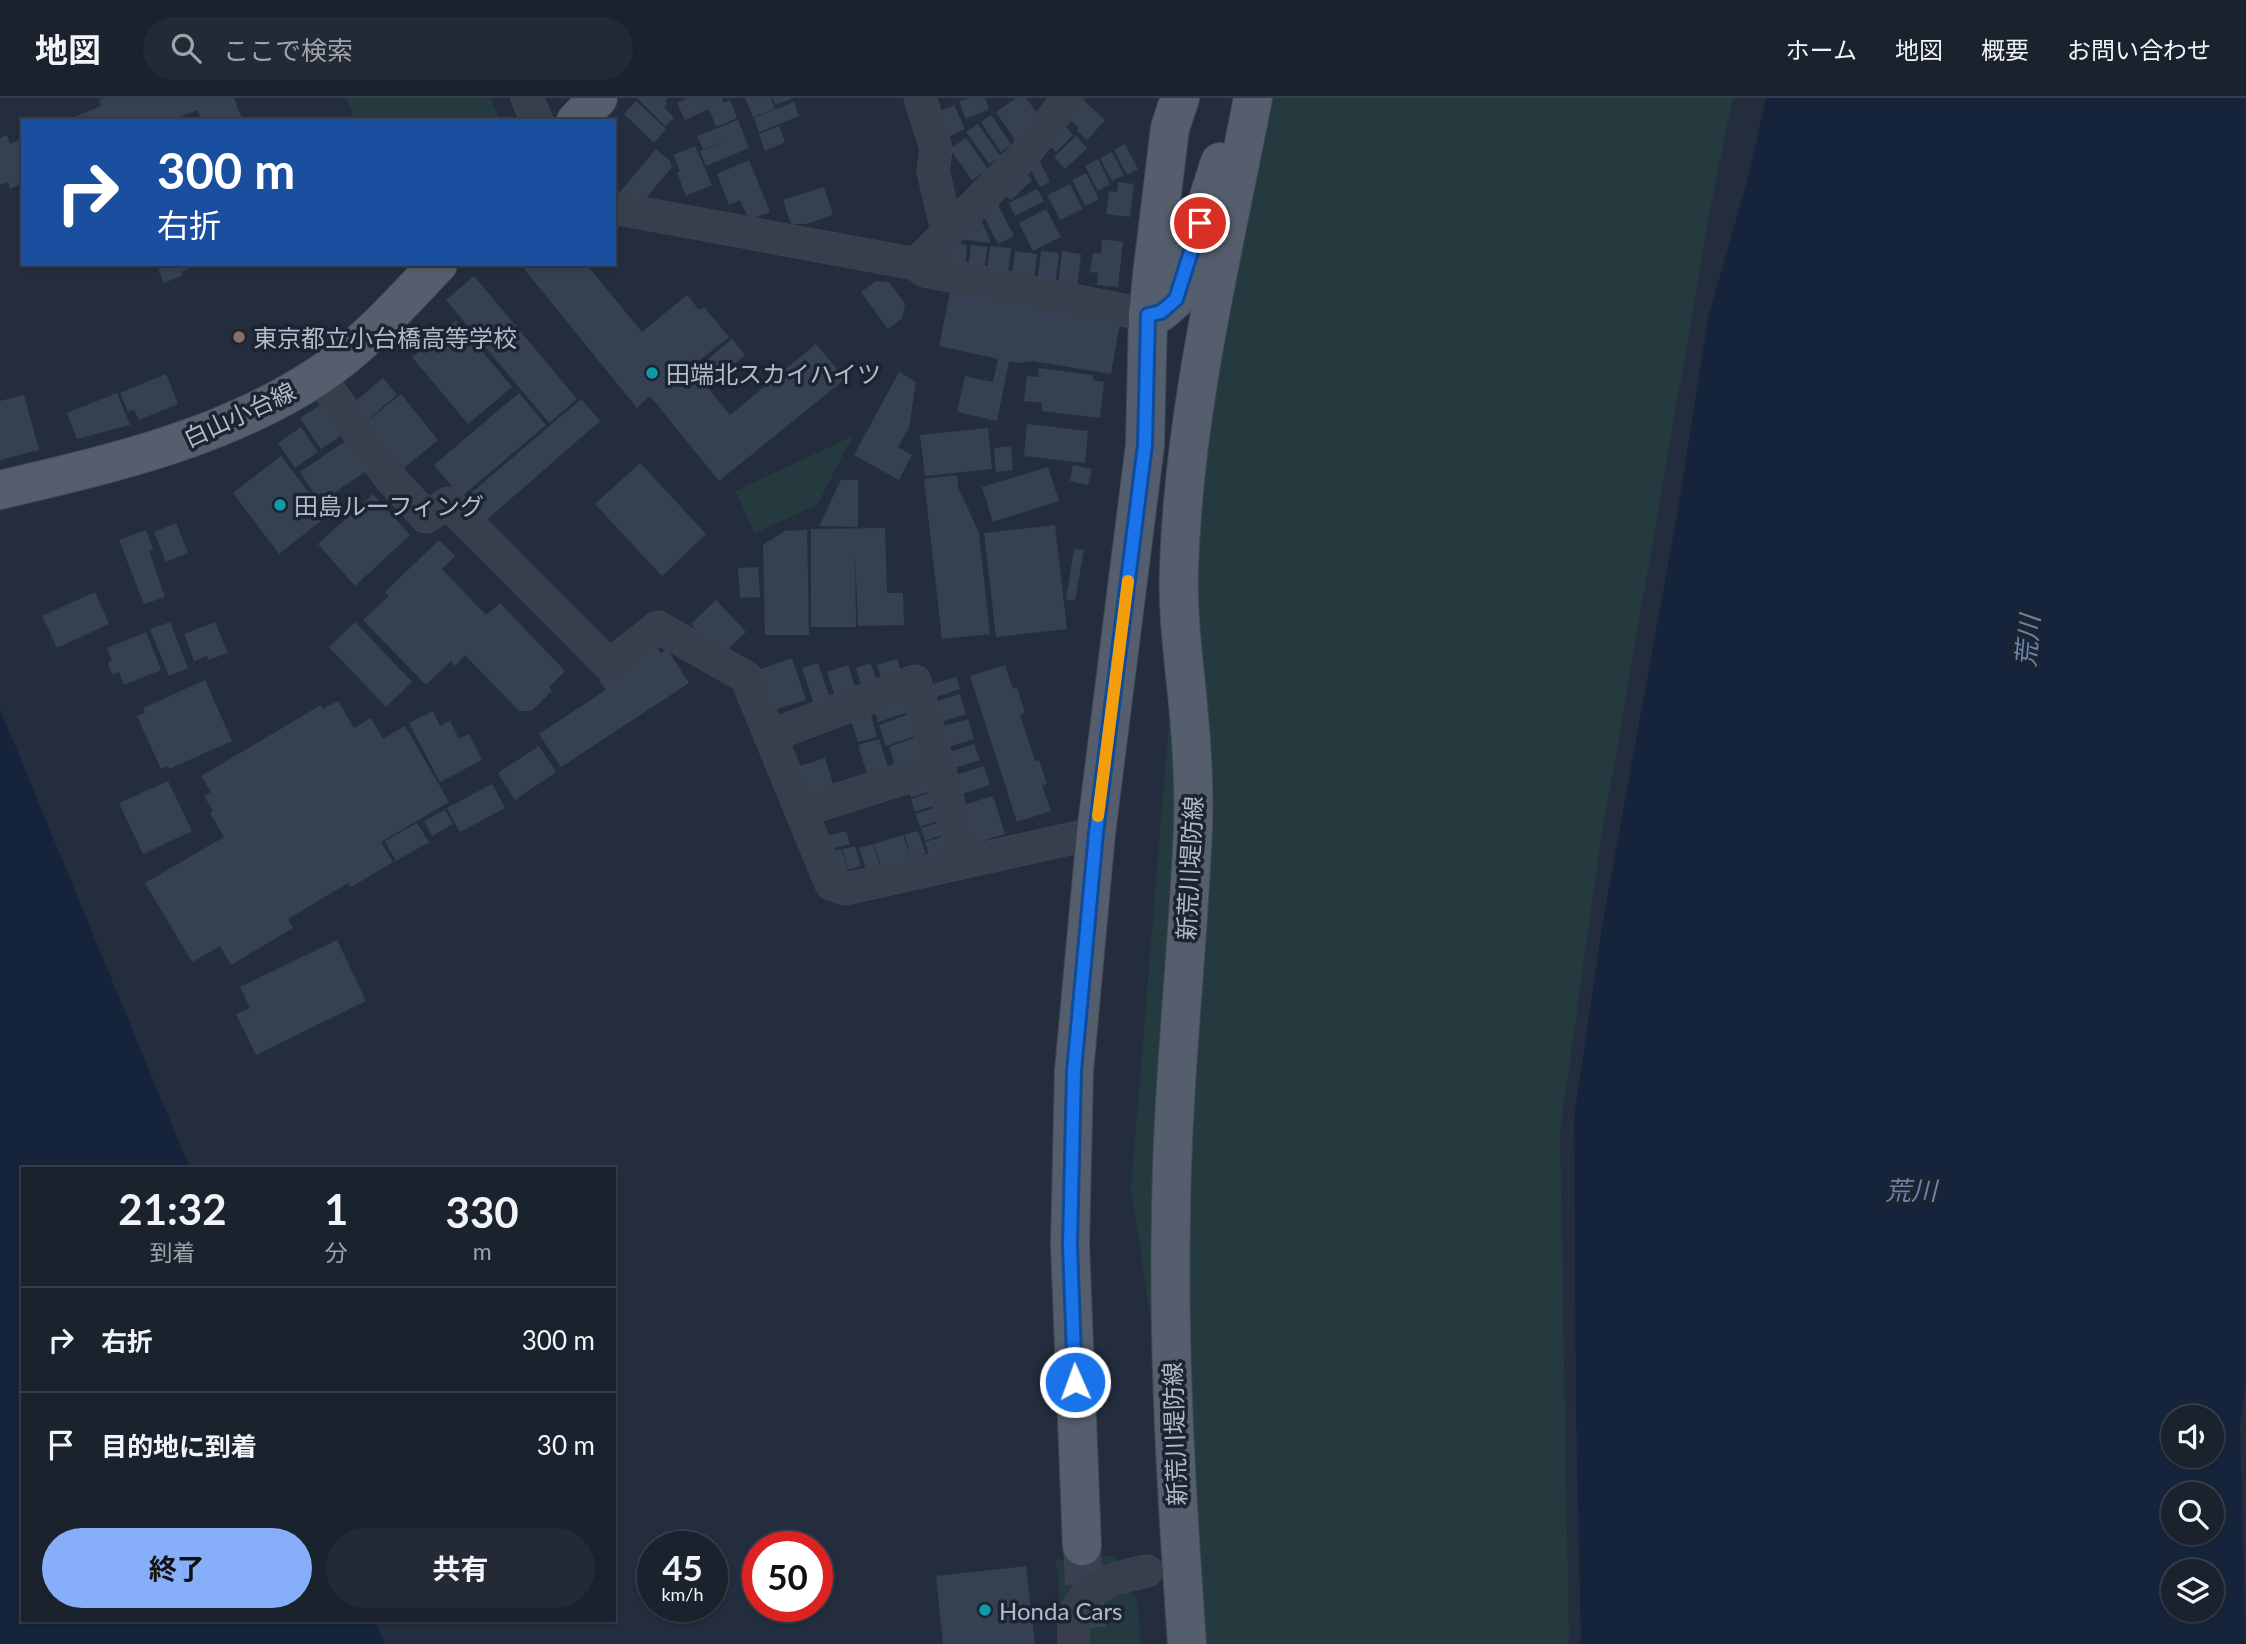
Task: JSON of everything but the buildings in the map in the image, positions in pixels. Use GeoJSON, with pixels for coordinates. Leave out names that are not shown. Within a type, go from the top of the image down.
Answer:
{"type":"FeatureCollection","features":[{"type":"Feature","properties":{"kind":"main road"},"geometry":{"type":"LineString","coordinates":[[578,119],[598,98]]}},
{"type":"Feature","properties":{"kind":"main road"},"geometry":{"type":"LineString","coordinates":[[1082,1546],[1070,1245],[1074,1071],[1096,833],[1145,445],[1148,315],[1170,128],[1180,98]]}},
{"type":"Feature","properties":{"kind":"main road"},"geometry":{"type":"LineString","coordinates":[[1148,315],[1161,312],[1176,299],[1243,98]]}},
{"type":"Feature","properties":{"kind":"main road","name":"新荒川堤防線"},"geometry":{"type":"LineString","coordinates":[[1187,1644],[1178,1515],[1170,1311],[1173,1133],[1193,814],[1192,746],[1179,610],[1179,561],[1186,465],[1205,346],[1253,98]]}},
{"type":"Feature","properties":{"kind":"main road","name":"白山小台線"},"geometry":{"type":"LineString","coordinates":[[0,490],[91,469],[163,448],[225,426],[283,397],[319,375],[379,324],[436,266]]}},
{"type":"Feature","properties":{"kind":"street"},"geometry":{"type":"LineString","coordinates":[[527,98],[536,119]]}},
{"type":"Feature","properties":{"kind":"street"},"geometry":{"type":"LineString","coordinates":[[920,98],[936,148],[933,171],[947,230]]}},
{"type":"Feature","properties":{"kind":"street"},"geometry":{"type":"LineString","coordinates":[[916,264],[1025,153],[1068,98]]}},
{"type":"Feature","properties":{"kind":"street"},"geometry":{"type":"LineString","coordinates":[[616,208],[916,264],[925,271],[1148,315]]}},
{"type":"Feature","properties":{"kind":"street"},"geometry":{"type":"LineString","coordinates":[[319,375],[389,477],[426,517],[448,503],[609,665],[658,627],[746,677],[831,884],[845,889],[1096,833]]}},
{"type":"Feature","properties":{"kind":"street"},"geometry":{"type":"LineString","coordinates":[[770,736],[915,681],[965,862]]}},
{"type":"Feature","properties":{"kind":"street"},"geometry":{"type":"LineString","coordinates":[[801,811],[940,767]]}},
{"type":"Feature","properties":{"kind":"street"},"geometry":{"type":"LineString","coordinates":[[1074,1644],[1075,1620],[1080,1604],[1091,1590],[1107,1581],[1147,1571]]}},
{"type":"Feature","properties":{"kind":"green space"},"geometry":{"type":"Polygon","coordinates":[[[346,98],[491,98],[499,119],[354,119],[346,98]]]}},
{"type":"Feature","properties":{"kind":"green space"},"geometry":{"type":"Polygon","coordinates":[[[1266,98],[1733,98],[1715,183],[1600,846],[1560,1132],[1569,1644],[1200,1644],[1131,1189],[1176,634],[1246,181],[1266,98]]]}},
{"type":"Feature","properties":{"kind":"green space"},"geometry":{"type":"Polygon","coordinates":[[[853,436],[817,505],[755,533],[735,491],[853,436]]]}},
{"type":"Feature","properties":{"kind":"green space"},"geometry":{"type":"Polygon","coordinates":[[[1115,1555],[1117,1565],[1062,1626],[1056,1560],[1115,1555]]]}},
{"type":"Feature","properties":{"kind":"green space"},"geometry":{"type":"Polygon","coordinates":[[[1129,1591],[1137,1599],[1141,1644],[1087,1644],[1095,1607],[1106,1598],[1129,1591]]]}},
{"type":"Feature","properties":{"kind":"water","name":"荒川"},"geometry":{"type":"Polygon","coordinates":[[[1766,98],[2246,98],[2246,1382],[2240,1424],[2246,1644],[1581,1644],[1574,1117],[1604,915],[1678,510],[1708,318],[1748,178],[1766,98]]]}},
{"type":"Feature","properties":{"kind":"water"},"geometry":{"type":"Polygon","coordinates":[[[0,709],[189,1167],[21,1167],[21,1622],[375,1622],[385,1644],[0,1644],[0,709]]]}},
{"type":"Feature","properties":{"kind":"tunnel"},"geometry":{"type":"LineString","coordinates":[[1082,1546],[1087,1628]]}},
{"type":"Feature","properties":{"kind":"slow traffic"},"geometry":{"type":"LineString","coordinates":[[1098,816],[1128,581]]}},
{"type":"Feature","properties":{"kind":"place","name":"東京都立小台橋高等学校"},"geometry":{"type":"Point","coordinates":[239,337]}},
{"type":"Feature","properties":{"kind":"place","name":"田端北スカイハイツ"},"geometry":{"type":"Point","coordinates":[652,373]}},
{"type":"Feature","properties":{"kind":"place","name":"田島ルーフィング"},"geometry":{"type":"Point","coordinates":[280,505]}},
{"type":"Feature","properties":{"kind":"place","name":"Honda Cars"},"geometry":{"type":"Point","coordinates":[985,1610]}},
{"type":"Feature","properties":{"kind":"route"},"geometry":{"type":"LineString","coordinates":[[1075,1382],[1070,1245],[1074,1071],[1096,833],[1145,445],[1148,315],[1161,312],[1176,299],[1200,223]]}}]}
